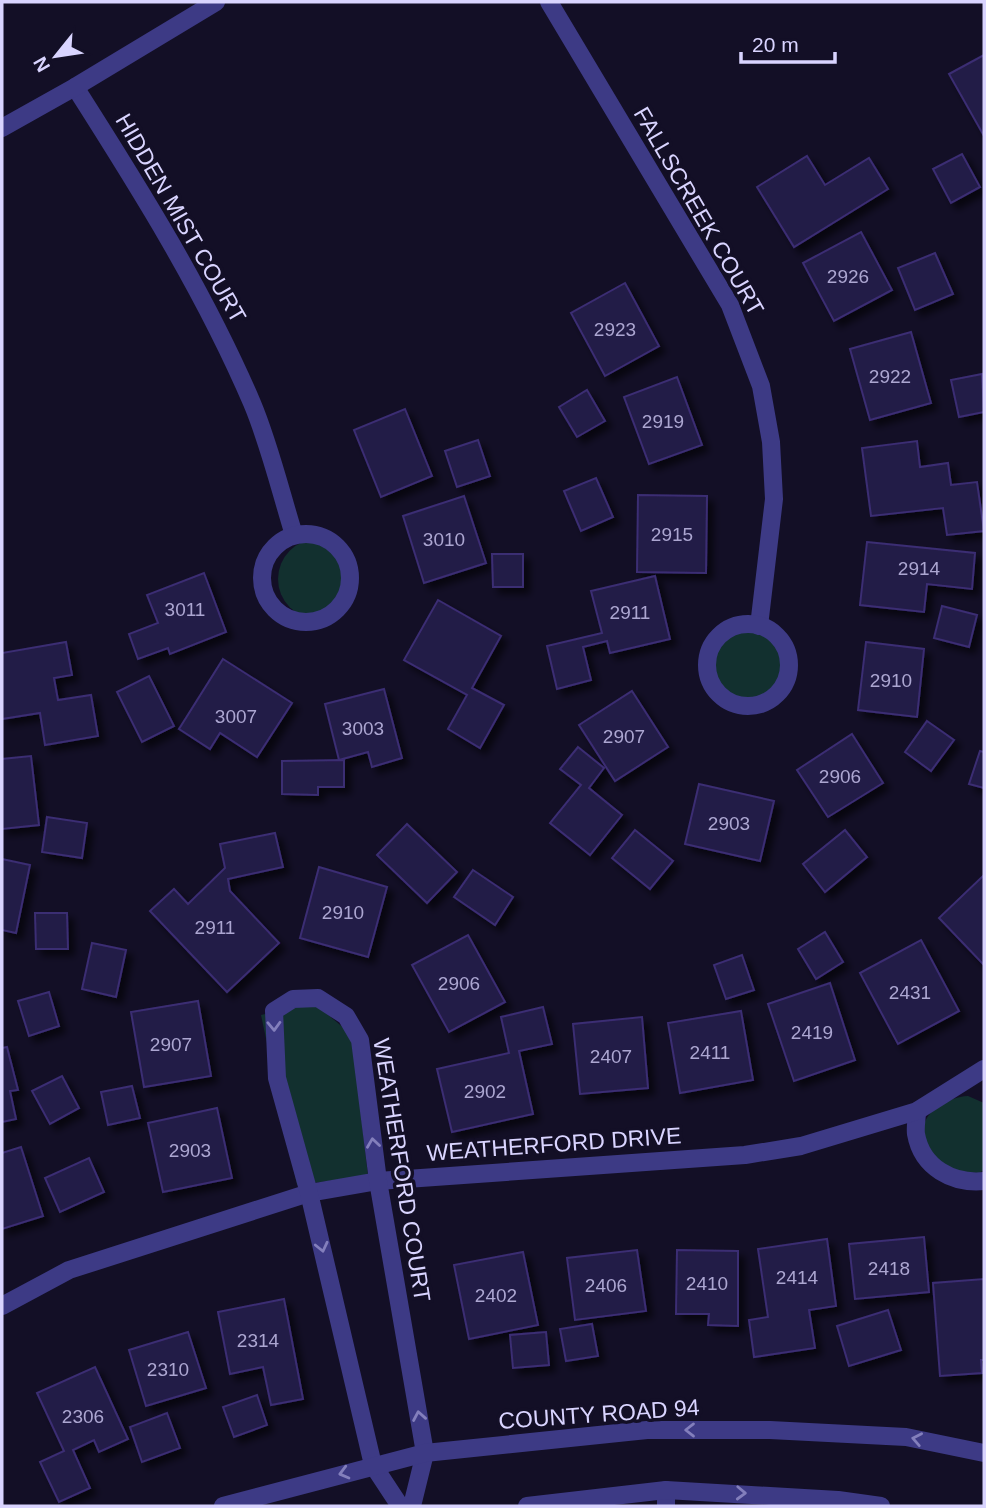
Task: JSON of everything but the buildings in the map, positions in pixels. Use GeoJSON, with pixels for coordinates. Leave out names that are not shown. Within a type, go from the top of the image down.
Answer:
{"type":"FeatureCollection","features":[{"type":"Feature","properties":{"kind":"street"},"geometry":{"type":"LineString","coordinates":[[2,128],[216,2]]}},
{"type":"Feature","properties":{"kind":"street","name":"FALLSCREEK COURT"},"geometry":{"type":"LineString","coordinates":[[549,2],[730,305],[761,386],[771,442],[774,499],[759,626]]}},
{"type":"Feature","properties":{"kind":"street","name":"HIDDEN MIST COURT"},"geometry":{"type":"LineString","coordinates":[[75,87],[203,298],[253,406],[294,535]]}},
{"type":"Feature","properties":{"kind":"street"},"geometry":{"type":"LineString","coordinates":[[311,533],[328,539],[342,550],[349,566],[351,583],[345,600],[334,613],[318,621],[301,623],[284,617],[271,606],[263,590],[262,573],[267,556],[278,543],[294,535],[311,533]]}},
{"type":"Feature","properties":{"kind":"street"},"geometry":{"type":"LineString","coordinates":[[743,625],[759,626],[774,634],[783,646],[788,661],[787,677],[779,691],[767,702],[752,706],[736,705],[722,697],[711,685],[707,669],[708,653],[716,639],[728,629],[743,625]]}},
{"type":"Feature","properties":{"kind":"street","name":"WEATHERFORD COURT"},"geometry":{"type":"LineString","coordinates":[[400,1506],[373,1465],[309,1193],[276,1078],[274,1011],[293,999],[318,998],[346,1016],[359,1040],[378,1181],[425,1453],[412,1506]]}},
{"type":"Feature","properties":{"kind":"street","name":"WEATHERFORD DRIVE"},"geometry":{"type":"LineString","coordinates":[[2,1306],[69,1270],[309,1193],[378,1181],[745,1155],[801,1146],[917,1111],[984,1069]]}},
{"type":"Feature","properties":{"kind":"street"},"geometry":{"type":"LineString","coordinates":[[917,1111],[916,1133],[924,1155],[939,1172],[960,1181],[984,1181]]}},
{"type":"Feature","properties":{"kind":"street","name":"COUNTY ROAD 94"},"geometry":{"type":"LineString","coordinates":[[223,1506],[425,1453],[661,1430],[770,1430],[905,1437],[984,1453]]}},
{"type":"Feature","properties":{"kind":"street"},"geometry":{"type":"LineString","coordinates":[[527,1506],[666,1498],[838,1500],[881,1506]]}},
{"type":"Feature","properties":{"kind":"green space"},"geometry":{"type":"Polygon","coordinates":[[[318,539],[333,542],[346,551],[355,564],[358,579],[355,594],[346,607],[333,616],[318,619],[303,616],[290,607],[281,594],[278,579],[281,564],[290,551],[303,542],[318,539]]]}},
{"type":"Feature","properties":{"kind":"green space"},"geometry":{"type":"Polygon","coordinates":[[[742,625],[757,628],[770,637],[779,650],[782,665],[779,680],[770,693],[757,702],[742,705],[727,702],[714,693],[705,680],[702,665],[705,650],[714,637],[727,628],[742,625]]]}},
{"type":"Feature","properties":{"kind":"green space"},"geometry":{"type":"Polygon","coordinates":[[[314,1003],[352,1035],[368,1176],[297,1185],[261,1015],[314,1003]]]}},
{"type":"Feature","properties":{"kind":"green space"},"geometry":{"type":"Polygon","coordinates":[[[968,1096],[984,1103],[984,1170],[979,1173],[942,1170],[926,1145],[923,1127],[937,1107],[952,1099],[968,1096]]]}}]}
